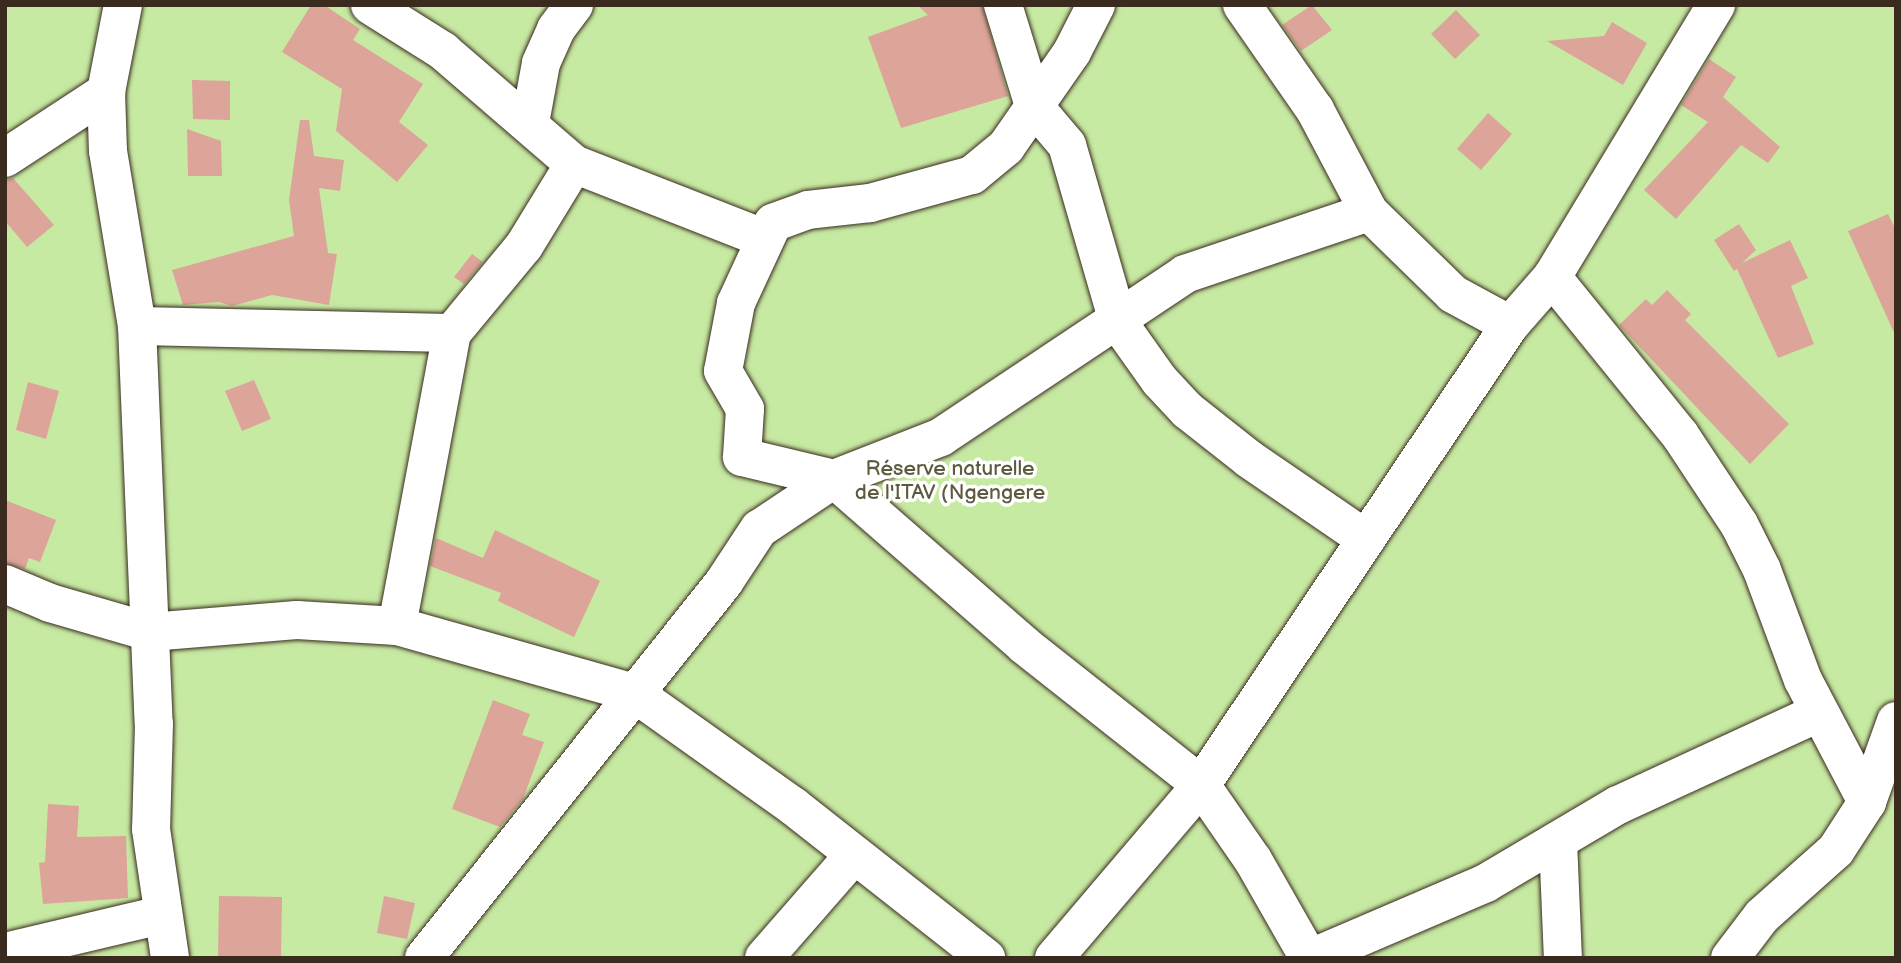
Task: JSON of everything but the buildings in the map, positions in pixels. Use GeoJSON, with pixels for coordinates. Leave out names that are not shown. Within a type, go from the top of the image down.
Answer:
{"type":"FeatureCollection","features":[{"type":"Feature","properties":{"kind":"street"},"geometry":{"type":"LineString","coordinates":[[123,5],[106,92],[108,151],[137,326],[154,724],[150,829],[170,958]]}},
{"type":"Feature","properties":{"kind":"street"},"geometry":{"type":"LineString","coordinates":[[370,5],[443,51],[530,123],[573,164],[763,238]]}},
{"type":"Feature","properties":{"kind":"street"},"geometry":{"type":"LineString","coordinates":[[530,123],[541,63],[574,5]]}},
{"type":"Feature","properties":{"kind":"street"},"geometry":{"type":"LineString","coordinates":[[1003,5],[1034,106],[1067,145],[1118,322],[1160,381],[1187,410],[1249,459],[1366,538]]}},
{"type":"Feature","properties":{"kind":"street"},"geometry":{"type":"LineString","coordinates":[[1096,5],[1072,52],[1006,147],[972,175],[870,203],[808,210],[773,223],[763,238],[761,253],[736,303],[723,370],[745,409],[742,457],[834,479],[1024,645],[1201,785],[1253,860],[1310,958],[1486,883],[1618,805],[1818,713]]}},
{"type":"Feature","properties":{"kind":"street"},"geometry":{"type":"LineString","coordinates":[[1242,5],[1315,110],[1369,212],[1453,295],[1510,325]]}},
{"type":"Feature","properties":{"kind":"street"},"geometry":{"type":"LineString","coordinates":[[1054,958],[1201,785],[1510,325],[1552,276],[1716,5]]}},
{"type":"Feature","properties":{"kind":"street"},"geometry":{"type":"LineString","coordinates":[[5,158],[106,92]]}},
{"type":"Feature","properties":{"kind":"street"},"geometry":{"type":"LineString","coordinates":[[397,626],[452,333],[524,246],[573,164]]}},
{"type":"Feature","properties":{"kind":"street"},"geometry":{"type":"LineString","coordinates":[[424,958],[634,693],[759,529],[834,479],[941,437],[1118,322],[1185,274],[1369,212]]}},
{"type":"Feature","properties":{"kind":"street"},"geometry":{"type":"LineString","coordinates":[[1552,276],[1680,435],[1739,524],[1818,713],[1867,802]]}},
{"type":"Feature","properties":{"kind":"street"},"geometry":{"type":"LineString","coordinates":[[137,326],[452,333]]}},
{"type":"Feature","properties":{"kind":"street"},"geometry":{"type":"LineString","coordinates":[[5,584],[50,603],[150,632],[297,620],[397,626],[634,693],[793,806],[853,856],[986,958]]}},
{"type":"Feature","properties":{"kind":"street"},"geometry":{"type":"LineString","coordinates":[[1730,958],[1762,916],[1836,850],[1867,802],[1896,721]]}},
{"type":"Feature","properties":{"kind":"street"},"geometry":{"type":"LineString","coordinates":[[1558,841],[1563,958]]}},
{"type":"Feature","properties":{"kind":"street"},"geometry":{"type":"LineString","coordinates":[[764,958],[853,856]]}},
{"type":"Feature","properties":{"kind":"street"},"geometry":{"type":"LineString","coordinates":[[5,952],[162,915]]}},
{"type":"Feature","properties":{"kind":"green space","name":"Réserve naturelle de l'ITAV (Ngengere"},"geometry":{"type":"Polygon","coordinates":[[[5,5],[1896,5],[1896,958],[5,958],[5,5]]]}}]}
